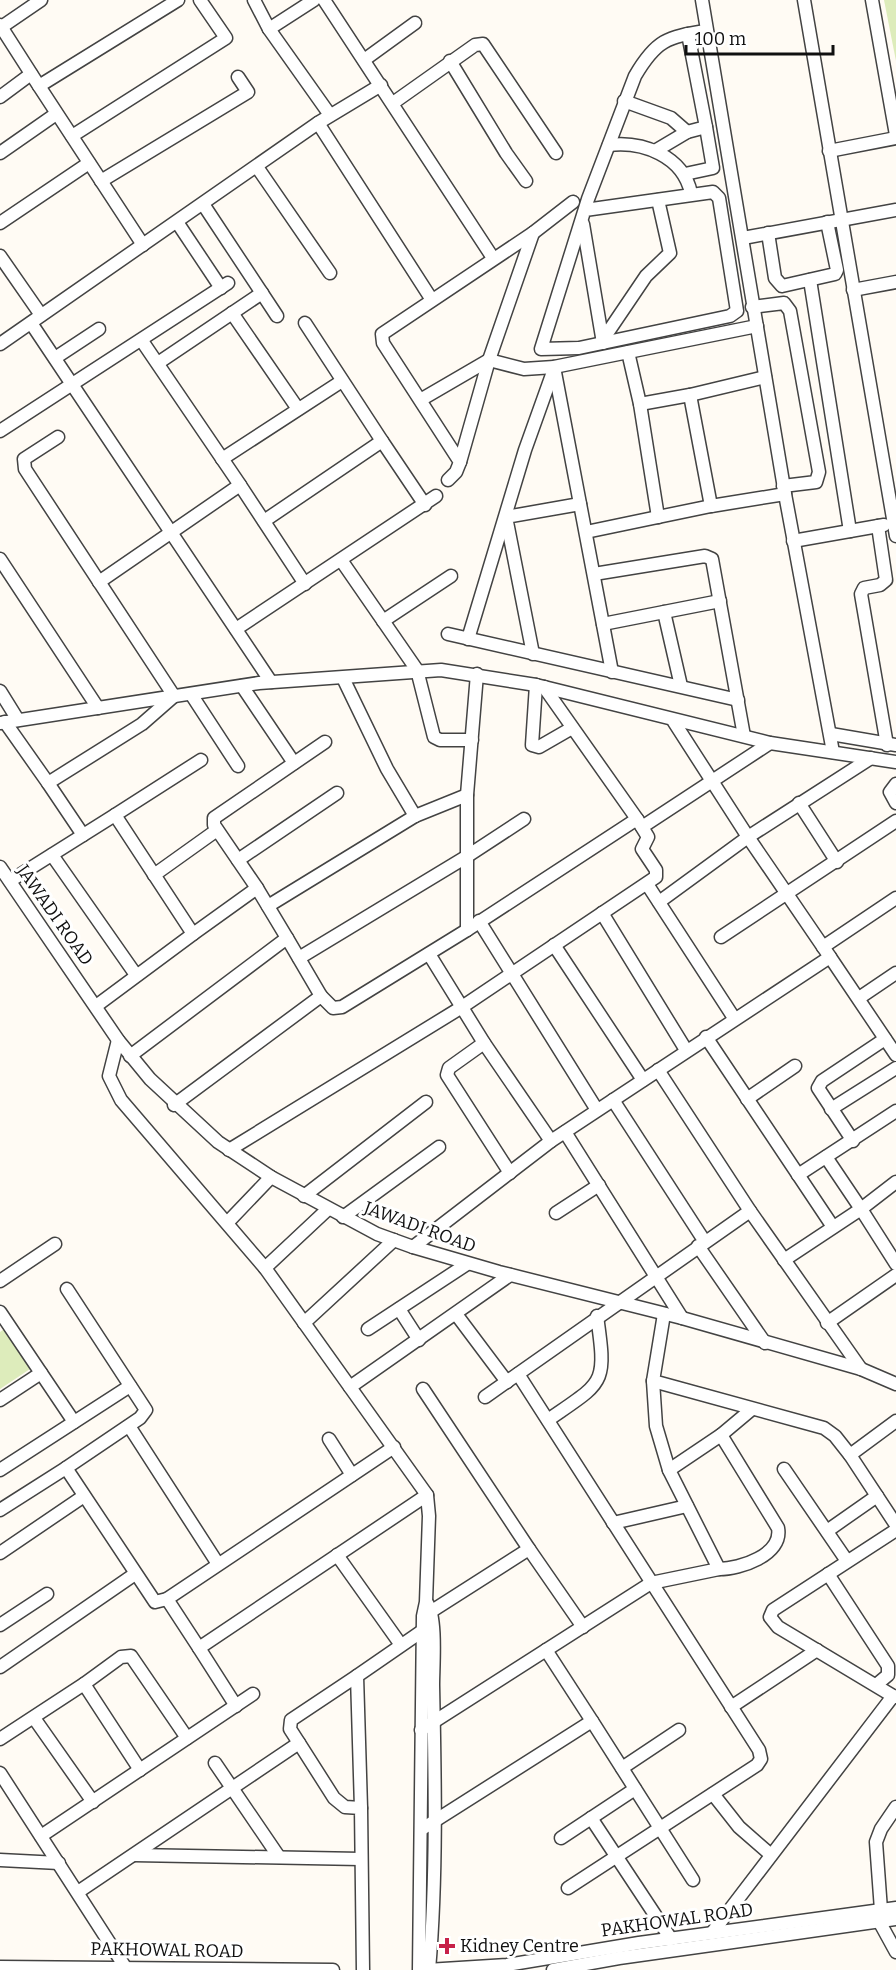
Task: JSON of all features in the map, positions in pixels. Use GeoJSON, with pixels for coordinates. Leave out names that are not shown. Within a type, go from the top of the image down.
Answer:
{"type":"FeatureCollection","features":[{"type":"Feature","properties":{"kind":"street"},"geometry":{"type":"LineString","coordinates":[[41,0],[0,26],[143,246]]}},
{"type":"Feature","properties":{"kind":"street"},"geometry":{"type":"LineString","coordinates":[[39,86],[178,0]]}},
{"type":"Feature","properties":{"kind":"street"},"geometry":{"type":"LineString","coordinates":[[72,136],[226,38],[200,0]]}},
{"type":"Feature","properties":{"kind":"street"},"geometry":{"type":"LineString","coordinates":[[254,0],[269,29],[330,115]]}},
{"type":"Feature","properties":{"kind":"street"},"geometry":{"type":"LineString","coordinates":[[269,29],[314,0]]}},
{"type":"Feature","properties":{"kind":"street"},"geometry":{"type":"LineString","coordinates":[[324,0],[493,258]]}},
{"type":"Feature","properties":{"kind":"street"},"geometry":{"type":"LineString","coordinates":[[702,0],[743,238],[752,307],[833,752]]}},
{"type":"Feature","properties":{"kind":"street"},"geometry":{"type":"LineString","coordinates":[[794,541],[878,526],[895,528],[804,0]]}},
{"type":"Feature","properties":{"kind":"street"},"geometry":{"type":"LineString","coordinates":[[830,151],[896,136],[890,71],[872,0]]}},
{"type":"Feature","properties":{"kind":"street"},"geometry":{"type":"LineString","coordinates":[[364,60],[415,23]]}},
{"type":"Feature","properties":{"kind":"street"},"geometry":{"type":"LineString","coordinates":[[688,34],[737,311],[730,316],[602,341],[579,348],[541,349],[584,215],[635,76],[653,50],[663,41],[688,34],[706,31]]}},
{"type":"Feature","properties":{"kind":"street"},"geometry":{"type":"LineString","coordinates":[[393,103],[450,61],[475,45],[483,44],[556,153]]}},
{"type":"Feature","properties":{"kind":"street"},"geometry":{"type":"LineString","coordinates":[[450,61],[526,181]]}},
{"type":"Feature","properties":{"kind":"street"},"geometry":{"type":"LineString","coordinates":[[0,97],[31,75]]}},
{"type":"Feature","properties":{"kind":"street"},"geometry":{"type":"LineString","coordinates":[[101,181],[248,92],[238,77]]}},
{"type":"Feature","properties":{"kind":"street"},"geometry":{"type":"LineString","coordinates":[[0,344],[318,123],[381,85]]}},
{"type":"Feature","properties":{"kind":"street"},"geometry":{"type":"LineString","coordinates":[[624,101],[671,118],[687,132]]}},
{"type":"Feature","properties":{"kind":"street"},"geometry":{"type":"LineString","coordinates":[[0,153],[56,114]]}},
{"type":"Feature","properties":{"kind":"street"},"geometry":{"type":"LineString","coordinates":[[318,123],[432,300]]}},
{"type":"Feature","properties":{"kind":"street"},"geometry":{"type":"LineString","coordinates":[[655,151],[687,132],[706,127]]}},
{"type":"Feature","properties":{"kind":"street"},"geometry":{"type":"LineString","coordinates":[[609,145],[640,144],[655,151],[685,174],[691,193]]}},
{"type":"Feature","properties":{"kind":"street"},"geometry":{"type":"LineString","coordinates":[[0,223],[89,163]]}},
{"type":"Feature","properties":{"kind":"street"},"geometry":{"type":"LineString","coordinates":[[257,167],[330,273]]}},
{"type":"Feature","properties":{"kind":"street"},"geometry":{"type":"LineString","coordinates":[[685,174],[713,168]]}},
{"type":"Feature","properties":{"kind":"street"},"geometry":{"type":"LineString","coordinates":[[584,215],[691,193],[708,191],[716,194]]}},
{"type":"Feature","properties":{"kind":"street"},"geometry":{"type":"LineString","coordinates":[[602,341],[649,272],[670,253],[658,200]]}},
{"type":"Feature","properties":{"kind":"street"},"geometry":{"type":"LineString","coordinates":[[460,462],[422,399],[381,339],[385,330],[533,232],[573,202]]}},
{"type":"Feature","properties":{"kind":"street"},"geometry":{"type":"LineString","coordinates":[[203,204],[277,316]]}},
{"type":"Feature","properties":{"kind":"street"},"geometry":{"type":"LineString","coordinates":[[743,238],[896,210]]}},
{"type":"Feature","properties":{"kind":"street"},"geometry":{"type":"LineString","coordinates":[[584,215],[605,357]]}},
{"type":"Feature","properties":{"kind":"street"},"geometry":{"type":"LineString","coordinates":[[0,431],[224,286],[177,222]]}},
{"type":"Feature","properties":{"kind":"street"},"geometry":{"type":"LineString","coordinates":[[768,233],[777,283],[782,286],[833,276],[837,270],[827,222]]}},
{"type":"Feature","properties":{"kind":"street"},"geometry":{"type":"LineString","coordinates":[[448,480],[456,472],[460,462],[489,360],[533,232]]}},
{"type":"Feature","properties":{"kind":"street"},"geometry":{"type":"LineString","coordinates":[[0,256],[55,358],[75,384],[271,682]]}},
{"type":"Feature","properties":{"kind":"street"},"geometry":{"type":"LineString","coordinates":[[810,280],[850,531]]}},
{"type":"Feature","properties":{"kind":"street"},"geometry":{"type":"LineString","coordinates":[[854,290],[896,282]]}},
{"type":"Feature","properties":{"kind":"street"},"geometry":{"type":"LineString","coordinates":[[158,363],[261,293]]}},
{"type":"Feature","properties":{"kind":"street"},"geometry":{"type":"LineString","coordinates":[[586,532],[784,490],[816,482],[819,478],[790,311],[784,303],[752,307]]}},
{"type":"Feature","properties":{"kind":"street"},"geometry":{"type":"LineString","coordinates":[[232,313],[298,409]]}},
{"type":"Feature","properties":{"kind":"street"},"geometry":{"type":"LineString","coordinates":[[304,323],[425,505]]}},
{"type":"Feature","properties":{"kind":"street"},"geometry":{"type":"LineString","coordinates":[[422,399],[489,360],[524,369],[554,368],[757,326]]}},
{"type":"Feature","properties":{"kind":"street"},"geometry":{"type":"LineString","coordinates":[[55,358],[99,328]]}},
{"type":"Feature","properties":{"kind":"street"},"geometry":{"type":"LineString","coordinates":[[142,340],[305,584]]}},
{"type":"Feature","properties":{"kind":"street"},"geometry":{"type":"LineString","coordinates":[[628,352],[640,404],[658,517]]}},
{"type":"Feature","properties":{"kind":"street"},"geometry":{"type":"LineString","coordinates":[[554,368],[612,672]]}},
{"type":"Feature","properties":{"kind":"street"},"geometry":{"type":"LineString","coordinates":[[468,639],[525,450],[554,368]]}},
{"type":"Feature","properties":{"kind":"street"},"geometry":{"type":"LineString","coordinates":[[640,404],[765,377]]}},
{"type":"Feature","properties":{"kind":"street"},"geometry":{"type":"LineString","coordinates":[[222,459],[342,381]]}},
{"type":"Feature","properties":{"kind":"street"},"geometry":{"type":"LineString","coordinates":[[690,395],[711,506]]}},
{"type":"Feature","properties":{"kind":"street"},"geometry":{"type":"LineString","coordinates":[[58,437],[29,455],[23,463],[174,696]]}},
{"type":"Feature","properties":{"kind":"street"},"geometry":{"type":"LineString","coordinates":[[264,521],[382,441]]}},
{"type":"Feature","properties":{"kind":"street"},"geometry":{"type":"LineString","coordinates":[[883,461],[896,458]]}},
{"type":"Feature","properties":{"kind":"street"},"geometry":{"type":"LineString","coordinates":[[99,582],[240,486]]}},
{"type":"Feature","properties":{"kind":"street"},"geometry":{"type":"LineString","coordinates":[[236,629],[436,496]]}},
{"type":"Feature","properties":{"kind":"street"},"geometry":{"type":"LineString","coordinates":[[506,517],[580,504]]}},
{"type":"Feature","properties":{"kind":"street"},"geometry":{"type":"LineString","coordinates":[[506,517],[533,654]]}},
{"type":"Feature","properties":{"kind":"street"},"geometry":{"type":"LineString","coordinates":[[831,734],[892,745],[861,594],[864,588],[880,585],[886,580],[878,526]]}},
{"type":"Feature","properties":{"kind":"street"},"geometry":{"type":"LineString","coordinates":[[594,574],[709,556],[714,563],[744,736]]}},
{"type":"Feature","properties":{"kind":"street"},"geometry":{"type":"LineString","coordinates":[[0,559],[98,708]]}},
{"type":"Feature","properties":{"kind":"street"},"geometry":{"type":"LineString","coordinates":[[341,560],[417,670],[434,737],[440,740],[472,740]]}},
{"type":"Feature","properties":{"kind":"street"},"geometry":{"type":"LineString","coordinates":[[382,621],[451,576]]}},
{"type":"Feature","properties":{"kind":"street"},"geometry":{"type":"LineString","coordinates":[[603,624],[720,601]]}},
{"type":"Feature","properties":{"kind":"street"},"geometry":{"type":"LineString","coordinates":[[664,612],[681,686]]}},
{"type":"Feature","properties":{"kind":"street"},"geometry":{"type":"LineString","coordinates":[[448,634],[738,700]]}},
{"type":"Feature","properties":{"kind":"street"},"geometry":{"type":"LineString","coordinates":[[8,722],[271,682],[343,678],[417,670],[477,674],[540,686],[674,722],[770,743],[896,762]]}},
{"type":"Feature","properties":{"kind":"street"},"geometry":{"type":"LineString","coordinates":[[467,930],[467,795],[477,674]]}},
{"type":"Feature","properties":{"kind":"street"},"geometry":{"type":"LineString","coordinates":[[343,678],[387,770],[415,816]]}},
{"type":"Feature","properties":{"kind":"street"},"geometry":{"type":"LineString","coordinates":[[242,686],[294,763]]}},
{"type":"Feature","properties":{"kind":"street"},"geometry":{"type":"LineString","coordinates":[[229,1150],[462,1007],[656,877],[657,873],[642,849],[648,837],[640,823],[540,686]]}},
{"type":"Feature","properties":{"kind":"street"},"geometry":{"type":"LineString","coordinates":[[540,686],[531,745],[539,747],[572,728]]}},
{"type":"Feature","properties":{"kind":"street"},"geometry":{"type":"LineString","coordinates":[[0,691],[8,722],[83,835]]}},
{"type":"Feature","properties":{"kind":"street"},"geometry":{"type":"LineString","coordinates":[[191,694],[237,766]]}},
{"type":"Feature","properties":{"kind":"street"},"geometry":{"type":"LineString","coordinates":[[48,783],[142,724],[174,696]]}},
{"type":"Feature","properties":{"kind":"street"},"geometry":{"type":"LineString","coordinates":[[674,722],[787,895],[892,1045],[819,1084],[820,1092],[853,1141]]}},
{"type":"Feature","properties":{"kind":"street"},"geometry":{"type":"LineString","coordinates":[[325,742],[215,815],[213,822],[257,888],[321,996],[336,1009],[770,743]]}},
{"type":"Feature","properties":{"kind":"street"},"geometry":{"type":"LineString","coordinates":[[659,902],[748,837],[871,758]]}},
{"type":"Feature","properties":{"kind":"street"},"geometry":{"type":"LineString","coordinates":[[10,881],[201,760]]}},
{"type":"Feature","properties":{"kind":"street"},"geometry":{"type":"LineString","coordinates":[[896,784],[890,792],[896,802]]}},
{"type":"Feature","properties":{"kind":"street"},"geometry":{"type":"LineString","coordinates":[[238,860],[337,793]]}},
{"type":"Feature","properties":{"kind":"street"},"geometry":{"type":"LineString","coordinates":[[268,906],[415,816],[467,795]]}},
{"type":"Feature","properties":{"kind":"street"},"geometry":{"type":"LineString","coordinates":[[799,803],[837,862]]}},
{"type":"Feature","properties":{"kind":"street"},"geometry":{"type":"LineString","coordinates":[[115,815],[193,934]]}},
{"type":"Feature","properties":{"kind":"street"},"geometry":{"type":"LineString","coordinates":[[299,958],[525,819]]}},
{"type":"Feature","properties":{"kind":"street"},"geometry":{"type":"LineString","coordinates":[[721,937],[896,821]]}},
{"type":"Feature","properties":{"kind":"street"},"geometry":{"type":"LineString","coordinates":[[154,875],[217,830]]}},
{"type":"Feature","properties":{"kind":"street"},"geometry":{"type":"LineString","coordinates":[[52,855],[136,975]]}},
{"type":"Feature","properties":{"kind":"street","name":"JAWADI ROAD"},"geometry":{"type":"LineString","coordinates":[[0,867],[130,1056],[174,1105],[229,1150],[271,1177],[343,1217],[412,1247],[467,1264],[682,1318],[861,1370],[896,1384]]}},
{"type":"Feature","properties":{"kind":"street"},"geometry":{"type":"LineString","coordinates":[[647,884],[734,1018]]}},
{"type":"Feature","properties":{"kind":"street"},"geometry":{"type":"LineString","coordinates":[[96,1006],[257,888]]}},
{"type":"Feature","properties":{"kind":"street"},"geometry":{"type":"LineString","coordinates":[[412,1247],[551,1141],[734,1018],[896,898]]}},
{"type":"Feature","properties":{"kind":"street"},"geometry":{"type":"LineString","coordinates":[[602,913],[686,1050]]}},
{"type":"Feature","properties":{"kind":"street"},"geometry":{"type":"LineString","coordinates":[[479,921],[597,1110]]}},
{"type":"Feature","properties":{"kind":"street"},"geometry":{"type":"LineString","coordinates":[[130,1056],[287,938]]}},
{"type":"Feature","properties":{"kind":"street"},"geometry":{"type":"LineString","coordinates":[[554,945],[643,1080]]}},
{"type":"Feature","properties":{"kind":"street"},"geometry":{"type":"LineString","coordinates":[[429,954],[484,1043],[551,1141]]}},
{"type":"Feature","properties":{"kind":"street"},"geometry":{"type":"LineString","coordinates":[[859,998],[896,973]]}},
{"type":"Feature","properties":{"kind":"street"},"geometry":{"type":"LineString","coordinates":[[174,1105],[321,996]]}},
{"type":"Feature","properties":{"kind":"street"},"geometry":{"type":"LineString","coordinates":[[706,1037],[833,1227]]}},
{"type":"Feature","properties":{"kind":"street"},"geometry":{"type":"LineString","coordinates":[[118,1040],[109,1071],[114,1089],[265,1268],[427,1495],[429,1516],[421,1730],[422,1829],[419,1970]]}},
{"type":"Feature","properties":{"kind":"street"},"geometry":{"type":"LineString","coordinates":[[484,1043],[449,1068],[447,1075],[510,1173]]}},
{"type":"Feature","properties":{"kind":"street"},"geometry":{"type":"LineString","coordinates":[[747,1099],[795,1066]]}},
{"type":"Feature","properties":{"kind":"street"},"geometry":{"type":"LineString","coordinates":[[831,1109],[896,1068]]}},
{"type":"Feature","properties":{"kind":"street"},"geometry":{"type":"LineString","coordinates":[[658,1070],[750,1210],[861,1370]]}},
{"type":"Feature","properties":{"kind":"street"},"geometry":{"type":"LineString","coordinates":[[613,1100],[765,1343]]}},
{"type":"Feature","properties":{"kind":"street"},"geometry":{"type":"LineString","coordinates":[[304,1196],[426,1102]]}},
{"type":"Feature","properties":{"kind":"street"},"geometry":{"type":"LineString","coordinates":[[798,1175],[896,1112]]}},
{"type":"Feature","properties":{"kind":"street"},"geometry":{"type":"LineString","coordinates":[[565,1132],[682,1318]]}},
{"type":"Feature","properties":{"kind":"street"},"geometry":{"type":"LineString","coordinates":[[343,1217],[439,1147]]}},
{"type":"Feature","properties":{"kind":"street"},"geometry":{"type":"LineString","coordinates":[[826,1157],[896,1264]]}},
{"type":"Feature","properties":{"kind":"street"},"geometry":{"type":"LineString","coordinates":[[228,1222],[271,1177]]}},
{"type":"Feature","properties":{"kind":"street"},"geometry":{"type":"LineString","coordinates":[[784,1260],[861,1209],[896,1182]]}},
{"type":"Feature","properties":{"kind":"street"},"geometry":{"type":"LineString","coordinates":[[556,1213],[598,1185]]}},
{"type":"Feature","properties":{"kind":"street"},"geometry":{"type":"LineString","coordinates":[[265,1268],[328,1209]]}},
{"type":"Feature","properties":{"kind":"street"},"geometry":{"type":"LineString","coordinates":[[485,1397],[750,1210]]}},
{"type":"Feature","properties":{"kind":"street"},"geometry":{"type":"LineString","coordinates":[[304,1323],[393,1240]]}},
{"type":"Feature","properties":{"kind":"street"},"geometry":{"type":"LineString","coordinates":[[0,1281],[56,1244]]}},
{"type":"Feature","properties":{"kind":"street"},"geometry":{"type":"LineString","coordinates":[[368,1329],[467,1264]]}},
{"type":"Feature","properties":{"kind":"street"},"geometry":{"type":"LineString","coordinates":[[350,1387],[510,1275]]}},
{"type":"Feature","properties":{"kind":"street"},"geometry":{"type":"LineString","coordinates":[[827,1323],[896,1275]]}},
{"type":"Feature","properties":{"kind":"street"},"geometry":{"type":"LineString","coordinates":[[0,1510],[129,1426],[142,1417],[146,1410],[67,1290]]}},
{"type":"Feature","properties":{"kind":"street"},"geometry":{"type":"LineString","coordinates":[[399,1309],[419,1340]]}},
{"type":"Feature","properties":{"kind":"street"},"geometry":{"type":"LineString","coordinates":[[0,1312],[74,1422]]}},
{"type":"Feature","properties":{"kind":"street"},"geometry":{"type":"LineString","coordinates":[[456,1314],[507,1382]]}},
{"type":"Feature","properties":{"kind":"street"},"geometry":{"type":"LineString","coordinates":[[664,1314],[652,1381],[656,1426],[669,1470],[719,1569]]}},
{"type":"Feature","properties":{"kind":"street"},"geometry":{"type":"LineString","coordinates":[[548,1420],[583,1396],[598,1380],[603,1357],[597,1316]]}},
{"type":"Feature","properties":{"kind":"street"},"geometry":{"type":"LineString","coordinates":[[0,1400],[41,1373]]}},
{"type":"Feature","properties":{"kind":"street"},"geometry":{"type":"LineString","coordinates":[[518,1374],[759,1750],[760,1759],[757,1765],[568,1888]]}},
{"type":"Feature","properties":{"kind":"street"},"geometry":{"type":"LineString","coordinates":[[652,1381],[824,1428],[835,1436],[850,1455],[896,1527],[773,1610],[770,1617],[778,1627],[894,1697],[712,1933]]}},
{"type":"Feature","properties":{"kind":"street"},"geometry":{"type":"LineString","coordinates":[[0,1470],[130,1386]]}},
{"type":"Feature","properties":{"kind":"street"},"geometry":{"type":"LineString","coordinates":[[423,1389],[583,1627]]}},
{"type":"Feature","properties":{"kind":"street"},"geometry":{"type":"LineString","coordinates":[[669,1470],[721,1435],[752,1409]]}},
{"type":"Feature","properties":{"kind":"street"},"geometry":{"type":"LineString","coordinates":[[850,1455],[896,1421]]}},
{"type":"Feature","properties":{"kind":"street"},"geometry":{"type":"LineString","coordinates":[[129,1426],[218,1564]]}},
{"type":"Feature","properties":{"kind":"street"},"geometry":{"type":"LineString","coordinates":[[421,1730],[651,1583],[746,1565],[776,1545],[779,1537],[778,1528],[721,1435]]}},
{"type":"Feature","properties":{"kind":"street"},"geometry":{"type":"LineString","coordinates":[[328,1439],[352,1475]]}},
{"type":"Feature","properties":{"kind":"street"},"geometry":{"type":"LineString","coordinates":[[66,1468],[153,1601],[161,1602],[394,1447]]}},
{"type":"Feature","properties":{"kind":"street"},"geometry":{"type":"LineString","coordinates":[[784,1469],[847,1561]]}},
{"type":"Feature","properties":{"kind":"street"},"geometry":{"type":"LineString","coordinates":[[199,1648],[427,1495]]}},
{"type":"Feature","properties":{"kind":"street"},"geometry":{"type":"LineString","coordinates":[[0,1553],[84,1496]]}},
{"type":"Feature","properties":{"kind":"street"},"geometry":{"type":"LineString","coordinates":[[827,1531],[877,1496]]}},
{"type":"Feature","properties":{"kind":"street"},"geometry":{"type":"LineString","coordinates":[[613,1523],[687,1506]]}},
{"type":"Feature","properties":{"kind":"street"},"geometry":{"type":"LineString","coordinates":[[360,1808],[345,1807],[334,1798],[290,1729],[291,1720],[401,1645],[427,1617],[529,1549]]}},
{"type":"Feature","properties":{"kind":"street"},"geometry":{"type":"LineString","coordinates":[[338,1555],[401,1645]]}},
{"type":"Feature","properties":{"kind":"street"},"geometry":{"type":"LineString","coordinates":[[0,1667],[135,1574]]}},
{"type":"Feature","properties":{"kind":"street"},"geometry":{"type":"LineString","coordinates":[[828,1574],[888,1666],[888,1675],[876,1685]]}},
{"type":"Feature","properties":{"kind":"street"},"geometry":{"type":"LineString","coordinates":[[0,1625],[47,1594]]}},
{"type":"Feature","properties":{"kind":"street"},"geometry":{"type":"LineString","coordinates":[[167,1599],[236,1706]]}},
{"type":"Feature","properties":{"kind":"street"},"geometry":{"type":"LineString","coordinates":[[427,1617],[434,1722],[433,1917],[428,1970]]}},
{"type":"Feature","properties":{"kind":"street"},"geometry":{"type":"LineString","coordinates":[[546,1650],[693,1880]]}},
{"type":"Feature","properties":{"kind":"street"},"geometry":{"type":"LineString","coordinates":[[731,1707],[817,1650]]}},
{"type":"Feature","properties":{"kind":"street"},"geometry":{"type":"LineString","coordinates":[[0,1739],[121,1657],[131,1656],[187,1738]]}},
{"type":"Feature","properties":{"kind":"street"},"geometry":{"type":"LineString","coordinates":[[357,1676],[363,1970]]}},
{"type":"Feature","properties":{"kind":"street"},"geometry":{"type":"LineString","coordinates":[[84,1684],[140,1770]]}},
{"type":"Feature","properties":{"kind":"street"},"geometry":{"type":"LineString","coordinates":[[41,1836],[253,1694]]}},
{"type":"Feature","properties":{"kind":"street"},"geometry":{"type":"LineString","coordinates":[[34,1718],[93,1802]]}},
{"type":"Feature","properties":{"kind":"street"},"geometry":{"type":"LineString","coordinates":[[422,1829],[592,1721]]}},
{"type":"Feature","properties":{"kind":"street"},"geometry":{"type":"LineString","coordinates":[[622,1768],[679,1730]]}},
{"type":"Feature","properties":{"kind":"street"},"geometry":{"type":"LineString","coordinates":[[78,1892],[299,1743]]}},
{"type":"Feature","properties":{"kind":"street"},"geometry":{"type":"LineString","coordinates":[[215,1763],[279,1857]]}},
{"type":"Feature","properties":{"kind":"street"},"geometry":{"type":"LineString","coordinates":[[0,1773],[126,1968]]}},
{"type":"Feature","properties":{"kind":"street"},"geometry":{"type":"LineString","coordinates":[[561,1838],[635,1789]]}},
{"type":"Feature","properties":{"kind":"street"},"geometry":{"type":"LineString","coordinates":[[713,1794],[739,1827],[771,1855]]}},
{"type":"Feature","properties":{"kind":"street"},"geometry":{"type":"LineString","coordinates":[[896,1807],[881,1829],[876,1842],[880,1915],[896,1952]]}},
{"type":"Feature","properties":{"kind":"street"},"geometry":{"type":"LineString","coordinates":[[591,1818],[671,1939]]}},
{"type":"Feature","properties":{"kind":"street"},"geometry":{"type":"LineString","coordinates":[[134,1855],[361,1859]]}},
{"type":"Feature","properties":{"kind":"street"},"geometry":{"type":"LineString","coordinates":[[0,1860],[59,1863]]}},
{"type":"Feature","properties":{"kind":"street","name":"PAKHOWAL ROAD"},"geometry":{"type":"LineString","coordinates":[[553,1970],[880,1915],[896,1908]]}},
{"type":"Feature","properties":{"kind":"street","name":"PAKHOWAL ROAD"},"geometry":{"type":"LineString","coordinates":[[428,1970],[512,1967],[712,1933],[880,1915],[896,1919]]}},
{"type":"Feature","properties":{"kind":"street","name":"PAKHOWAL ROAD"},"geometry":{"type":"LineString","coordinates":[[0,1967],[333,1970]]}},
{"type":"Feature","properties":{"kind":"green space"},"geometry":{"type":"Polygon","coordinates":[[[884,0],[896,0],[896,61],[884,0]]]}},
{"type":"Feature","properties":{"kind":"green space"},"geometry":{"type":"Polygon","coordinates":[[[7,1327],[33,1367],[0,1389],[0,1332],[7,1327]]]}},
{"type":"Feature","properties":{"kind":"place","name":"Kidney Centre"},"geometry":{"type":"Point","coordinates":[447,1946]}}]}
